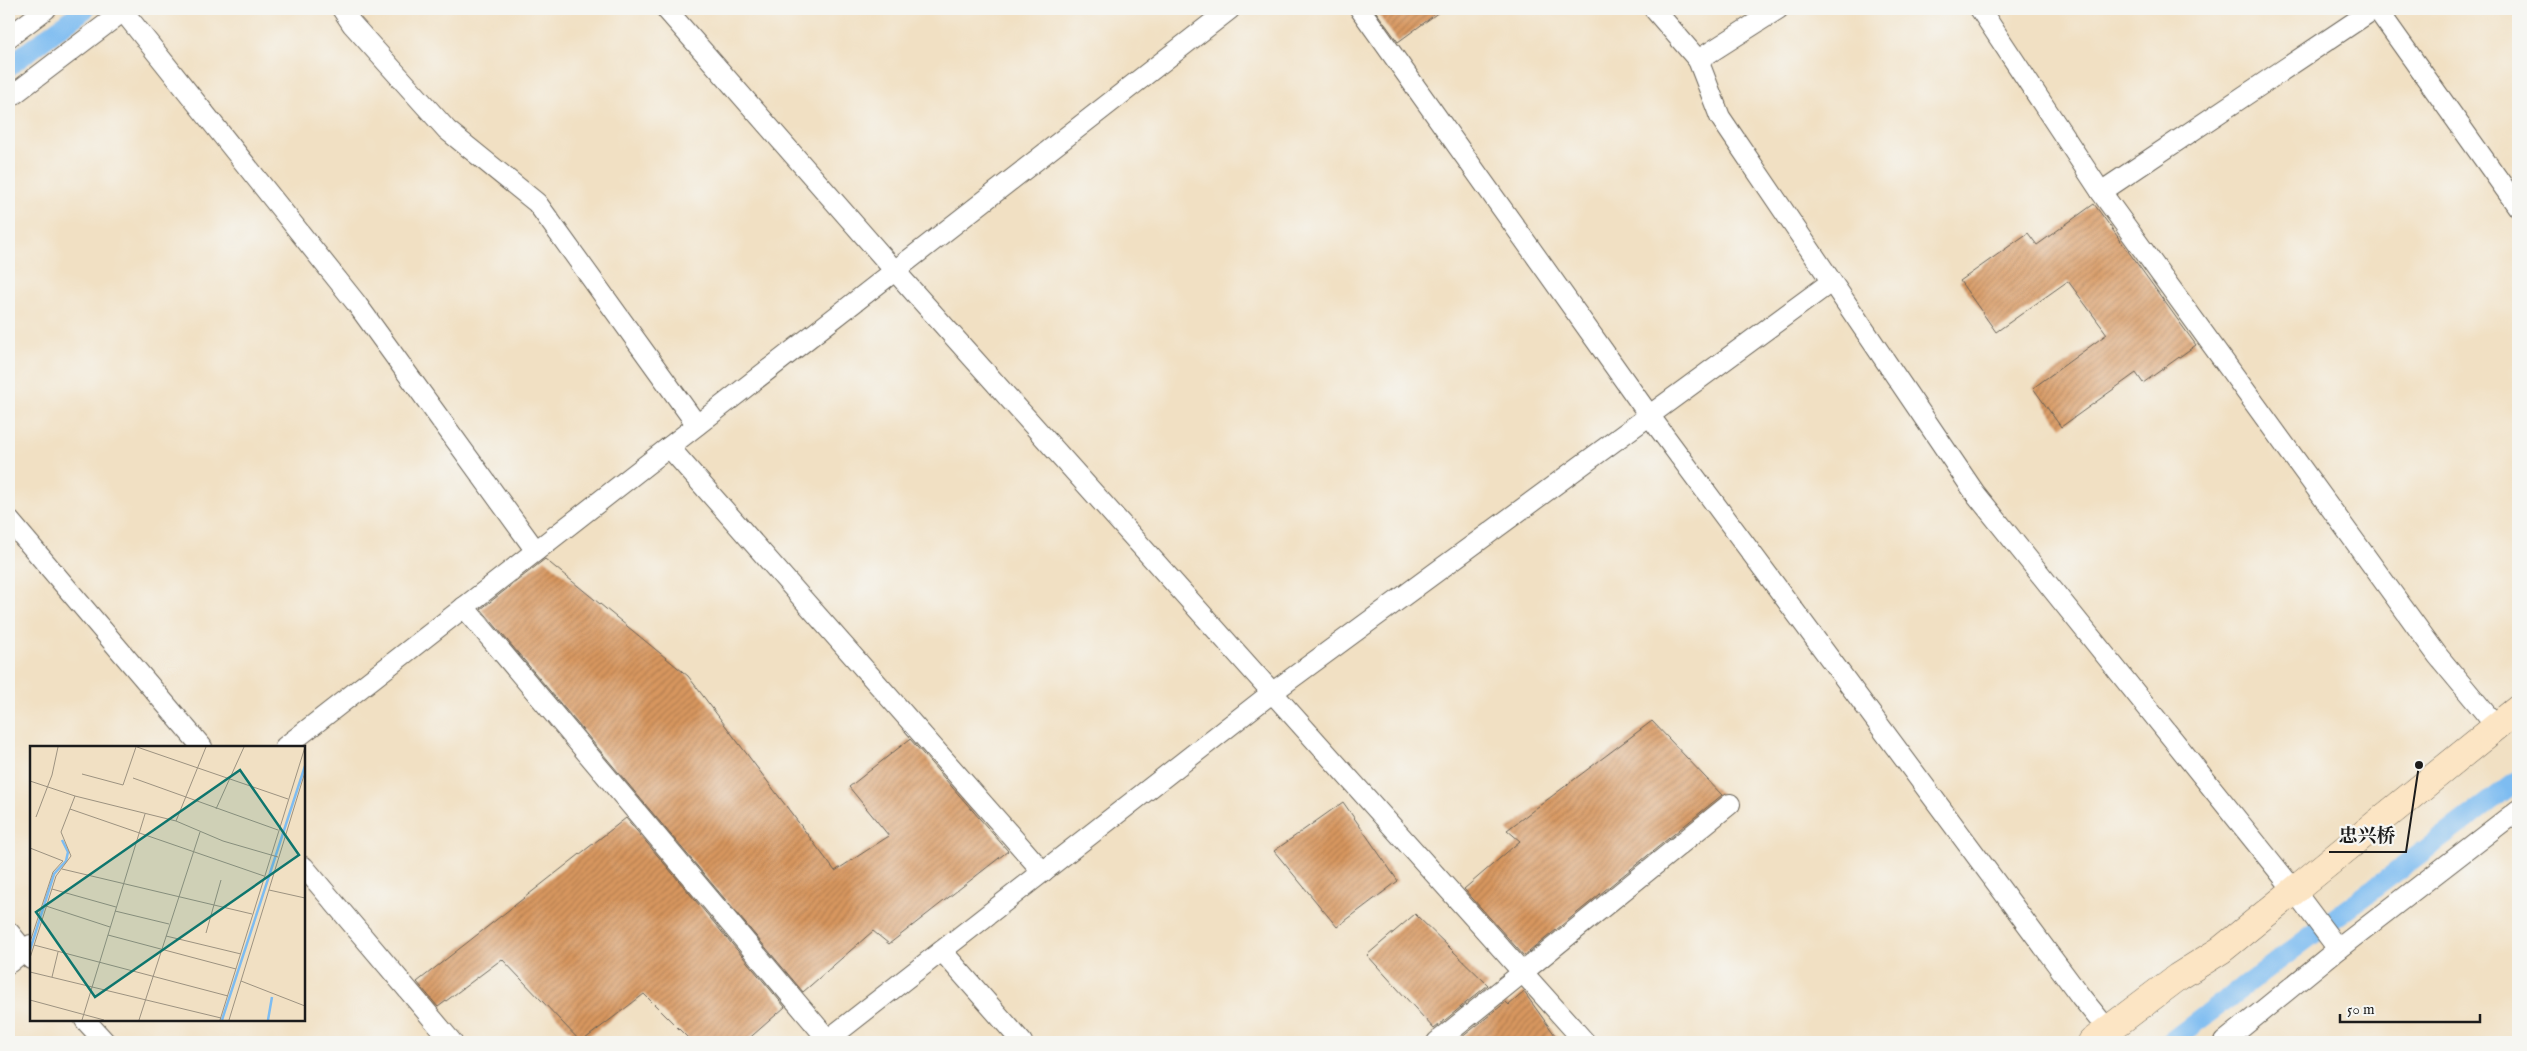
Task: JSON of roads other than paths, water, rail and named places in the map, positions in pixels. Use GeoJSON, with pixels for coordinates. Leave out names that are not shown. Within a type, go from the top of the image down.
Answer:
{"type":"FeatureCollection","features":[{"type":"Feature","properties":{"kind":"street"},"geometry":{"type":"LineString","coordinates":[[9,37],[46,9]]}},
{"type":"Feature","properties":{"kind":"street"},"geometry":{"type":"LineString","coordinates":[[342,9],[352,24],[447,130],[536,203],[697,425]]}},
{"type":"Feature","properties":{"kind":"street"},"geometry":{"type":"LineString","coordinates":[[666,9],[894,271],[1585,1042]]}},
{"type":"Feature","properties":{"kind":"street"},"geometry":{"type":"LineString","coordinates":[[286,746],[1230,9]]}},
{"type":"Feature","properties":{"kind":"street"},"geometry":{"type":"LineString","coordinates":[[1360,9],[1649,415],[2080,997],[2100,1036],[2178,977],[2220,950],[2293,889],[2518,709]]}},
{"type":"Feature","properties":{"kind":"street"},"geometry":{"type":"LineString","coordinates":[[1654,9],[1698,60],[1720,117],[1975,493],[2293,889],[2333,942]]}},
{"type":"Feature","properties":{"kind":"street"},"geometry":{"type":"LineString","coordinates":[[1698,60],[1778,9]]}},
{"type":"Feature","properties":{"kind":"street"},"geometry":{"type":"LineString","coordinates":[[1980,9],[2102,192],[2438,656],[2496,726]]}},
{"type":"Feature","properties":{"kind":"street"},"geometry":{"type":"LineString","coordinates":[[2102,192],[2375,9],[2518,207]]}},
{"type":"Feature","properties":{"kind":"street"},"geometry":{"type":"LineString","coordinates":[[9,98],[124,10],[356,303],[536,551]]}},
{"type":"Feature","properties":{"kind":"street"},"geometry":{"type":"LineString","coordinates":[[464,607],[828,1042],[1273,692],[1831,282]]}},
{"type":"Feature","properties":{"kind":"street"},"geometry":{"type":"LineString","coordinates":[[669,447],[1043,872]]}},
{"type":"Feature","properties":{"kind":"street"},"geometry":{"type":"LineString","coordinates":[[9,520],[201,746]]}},
{"type":"Feature","properties":{"kind":"street"},"geometry":{"type":"LineString","coordinates":[[1437,1042],[1730,804]]}},
{"type":"Feature","properties":{"kind":"street"},"geometry":{"type":"LineString","coordinates":[[2224,1042],[2333,942],[2518,810]]}},
{"type":"Feature","properties":{"kind":"street"},"geometry":{"type":"LineString","coordinates":[[305,869],[452,1042]]}},
{"type":"Feature","properties":{"kind":"street"},"geometry":{"type":"LineString","coordinates":[[9,932],[24,954]]}},
{"type":"Feature","properties":{"kind":"street"},"geometry":{"type":"LineString","coordinates":[[942,951],[1022,1042]]}},
{"type":"Feature","properties":{"kind":"street"},"geometry":{"type":"LineString","coordinates":[[87,1021],[105,1042]]}},
{"type":"Feature","properties":{"kind":"waterway"},"geometry":{"type":"LineString","coordinates":[[9,66],[85,9]]}},
{"type":"Feature","properties":{"kind":"waterway"},"geometry":{"type":"LineString","coordinates":[[2170,1042],[2518,780]]}},
{"type":"Feature","properties":{"kind":"place","name":"忠兴桥"},"geometry":{"type":"Point","coordinates":[2419,765]}}]}
